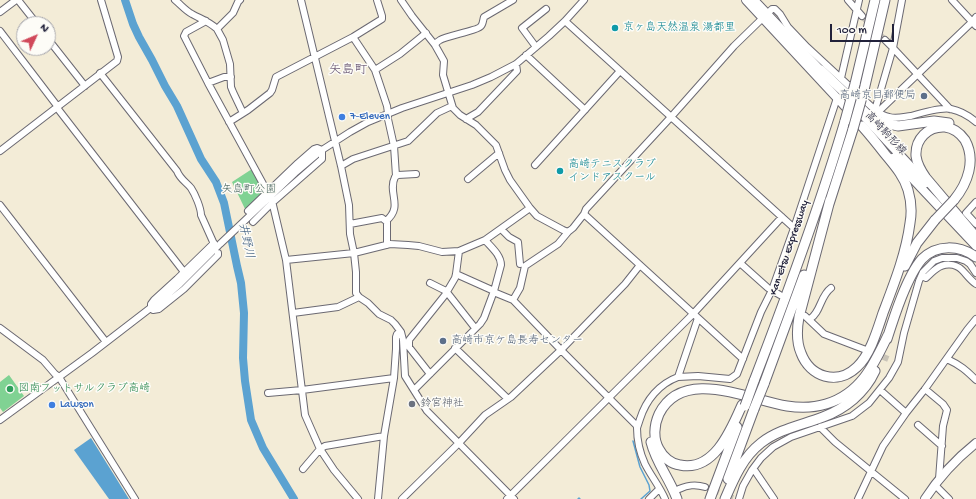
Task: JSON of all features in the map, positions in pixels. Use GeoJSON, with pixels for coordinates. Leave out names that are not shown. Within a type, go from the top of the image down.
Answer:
{"type":"FeatureCollection","features":[{"type":"Feature","properties":{"kind":"highway","name":"Kan-Etsu Expressway"},"geometry":{"type":"LineString","coordinates":[[710,499],[743,405],[821,197],[845,121],[875,0]]}},
{"type":"Feature","properties":{"kind":"highway","name":"Kan-Etsu Expressway"},"geometry":{"type":"LineString","coordinates":[[721,499],[799,291],[830,200],[864,90],[885,0]]}},
{"type":"Feature","properties":{"kind":"highway"},"geometry":{"type":"LineString","coordinates":[[821,70],[866,113],[881,122],[898,126],[934,121],[948,123],[965,132],[972,141],[976,152]]}},
{"type":"Feature","properties":{"kind":"highway"},"geometry":{"type":"LineString","coordinates":[[830,200],[799,317],[798,335],[800,352],[804,360],[814,372],[820,375],[835,378],[849,373],[861,364],[869,349],[891,294],[909,233],[911,214],[908,189],[900,173],[862,126]]}},
{"type":"Feature","properties":{"kind":"highway"},"geometry":{"type":"LineString","coordinates":[[955,201],[968,181],[972,167],[972,154],[966,141],[956,132],[946,127],[940,127],[927,132],[919,141],[916,154],[919,166],[937,192],[966,223],[976,237]]}},
{"type":"Feature","properties":{"kind":"highway"},"geometry":{"type":"LineString","coordinates":[[891,294],[917,243],[970,185],[976,172]]}},
{"type":"Feature","properties":{"kind":"highway"},"geometry":{"type":"LineString","coordinates":[[902,298],[906,277],[912,261],[936,221]]}},
{"type":"Feature","properties":{"kind":"highway"},"geometry":{"type":"LineString","coordinates":[[733,499],[742,465],[748,456],[761,443],[776,433],[835,412],[844,407],[860,393],[873,376],[881,359],[902,298],[915,270],[929,254],[949,247],[962,250],[974,260]]}},
{"type":"Feature","properties":{"kind":"highway"},"geometry":{"type":"LineString","coordinates":[[669,497],[673,488],[655,455],[649,432],[654,411],[658,404],[669,394],[685,386],[701,384],[732,387],[789,401],[807,402],[825,399],[849,387],[862,373],[871,358],[877,330]]}},
{"type":"Feature","properties":{"kind":"highway"},"geometry":{"type":"LineString","coordinates":[[743,405],[723,442],[711,456],[704,461],[691,466],[678,465],[666,458],[658,449],[655,435],[657,419],[667,403],[678,394],[696,389],[711,389],[732,392],[788,406],[808,407],[825,404],[840,398],[858,385],[872,367],[888,335]]}},
{"type":"Feature","properties":{"kind":"main road","name":"高崎駒形線"},"geometry":{"type":"LineString","coordinates":[[746,0],[765,16],[821,70],[976,237]]}},
{"type":"Feature","properties":{"kind":"main road","name":"高崎駒形線"},"geometry":{"type":"LineString","coordinates":[[754,0],[765,16],[862,126],[976,246]]}},
{"type":"Feature","properties":{"kind":"main road"},"geometry":{"type":"LineString","coordinates":[[925,499],[950,467],[976,443]]}},
{"type":"Feature","properties":{"kind":"street"},"geometry":{"type":"LineString","coordinates":[[0,12],[17,0],[30,16]]}},
{"type":"Feature","properties":{"kind":"street"},"geometry":{"type":"LineString","coordinates":[[0,151],[117,61],[118,57],[101,0]]}},
{"type":"Feature","properties":{"kind":"street"},"geometry":{"type":"LineString","coordinates":[[175,0],[191,14],[211,23],[217,29],[223,40],[230,64],[231,87],[243,113]]}},
{"type":"Feature","properties":{"kind":"street"},"geometry":{"type":"LineString","coordinates":[[217,29],[233,13],[240,0]]}},
{"type":"Feature","properties":{"kind":"street"},"geometry":{"type":"LineString","coordinates":[[301,0],[349,205],[350,234],[356,272],[356,293],[379,314],[391,320],[400,332],[403,340],[405,376],[427,411],[510,498],[609,398],[696,316],[740,263],[782,217]]}},
{"type":"Feature","properties":{"kind":"street"},"geometry":{"type":"LineString","coordinates":[[229,122],[248,110],[270,92],[276,78],[382,20],[377,0]]}},
{"type":"Feature","properties":{"kind":"street"},"geometry":{"type":"LineString","coordinates":[[401,0],[435,45],[444,61],[443,75],[452,106],[459,114],[476,125],[496,146],[510,180],[537,216],[568,232]]}},
{"type":"Feature","properties":{"kind":"street"},"geometry":{"type":"LineString","coordinates":[[435,45],[445,38],[479,29],[482,26],[484,17],[513,0]]}},
{"type":"Feature","properties":{"kind":"street"},"geometry":{"type":"LineString","coordinates":[[0,420],[151,308],[180,284],[244,220],[322,150],[350,132],[388,113],[472,85],[516,64],[565,21],[584,0]]}},
{"type":"Feature","properties":{"kind":"street"},"geometry":{"type":"LineString","coordinates":[[848,0],[862,16]]}},
{"type":"Feature","properties":{"kind":"street"},"geometry":{"type":"LineString","coordinates":[[841,78],[859,0]]}},
{"type":"Feature","properties":{"kind":"street"},"geometry":{"type":"LineString","coordinates":[[876,111],[893,48],[902,0]]}},
{"type":"Feature","properties":{"kind":"street"},"geometry":{"type":"LineString","coordinates":[[876,111],[975,22],[952,0]]}},
{"type":"Feature","properties":{"kind":"street"},"geometry":{"type":"LineString","coordinates":[[536,47],[522,28],[546,9]]}},
{"type":"Feature","properties":{"kind":"street"},"geometry":{"type":"LineString","coordinates":[[513,300],[520,288],[525,266],[558,244],[573,228],[586,209],[734,46],[772,9],[775,9],[780,14],[788,27],[807,47],[876,111],[883,115],[896,118],[950,108]]}},
{"type":"Feature","properties":{"kind":"street"},"geometry":{"type":"LineString","coordinates":[[206,21],[186,32],[184,36],[268,193]]}},
{"type":"Feature","properties":{"kind":"street"},"geometry":{"type":"LineString","coordinates":[[565,21],[794,228]]}},
{"type":"Feature","properties":{"kind":"street"},"geometry":{"type":"LineString","coordinates":[[0,32],[184,272]]}},
{"type":"Feature","properties":{"kind":"street"},"geometry":{"type":"LineString","coordinates":[[375,70],[400,54],[426,33]]}},
{"type":"Feature","properties":{"kind":"street"},"geometry":{"type":"LineString","coordinates":[[353,36],[375,70],[387,106],[388,120],[394,146],[396,176],[392,184],[395,203],[394,212],[386,221]]}},
{"type":"Feature","properties":{"kind":"street"},"geometry":{"type":"LineString","coordinates":[[885,40],[950,108],[969,116],[976,122]]}},
{"type":"Feature","properties":{"kind":"street"},"geometry":{"type":"LineString","coordinates":[[56,48],[85,86]]}},
{"type":"Feature","properties":{"kind":"street"},"geometry":{"type":"LineString","coordinates":[[526,55],[585,110]]}},
{"type":"Feature","properties":{"kind":"street"},"geometry":{"type":"LineString","coordinates":[[466,119],[478,112],[517,71],[516,64]]}},
{"type":"Feature","properties":{"kind":"street"},"geometry":{"type":"LineString","coordinates":[[535,165],[620,71]]}},
{"type":"Feature","properties":{"kind":"street"},"geometry":{"type":"LineString","coordinates":[[100,73],[177,171],[179,176],[191,188],[214,244],[153,301],[151,308]]}},
{"type":"Feature","properties":{"kind":"street"},"geometry":{"type":"LineString","coordinates":[[208,83],[224,77],[231,77]]}},
{"type":"Feature","properties":{"kind":"street"},"geometry":{"type":"LineString","coordinates":[[669,497],[659,489],[645,464],[640,451],[637,426],[641,414],[650,397],[660,387],[678,377],[698,376],[730,378],[737,374],[761,312],[772,290],[837,98]]}},
{"type":"Feature","properties":{"kind":"street"},"geometry":{"type":"LineString","coordinates":[[341,166],[353,159],[408,141],[437,113],[452,106]]}},
{"type":"Feature","properties":{"kind":"street"},"geometry":{"type":"LineString","coordinates":[[248,211],[314,148],[322,150]]}},
{"type":"Feature","properties":{"kind":"street"},"geometry":{"type":"LineString","coordinates":[[253,222],[273,201],[322,159],[322,150]]}},
{"type":"Feature","properties":{"kind":"street"},"geometry":{"type":"LineString","coordinates":[[468,179],[499,153]]}},
{"type":"Feature","properties":{"kind":"street"},"geometry":{"type":"LineString","coordinates":[[396,176],[416,174]]}},
{"type":"Feature","properties":{"kind":"street"},"geometry":{"type":"LineString","coordinates":[[273,201],[286,260],[304,415],[320,449],[334,470],[358,499]]}},
{"type":"Feature","properties":{"kind":"street"},"geometry":{"type":"LineString","coordinates":[[976,202],[966,212],[976,224]]}},
{"type":"Feature","properties":{"kind":"street"},"geometry":{"type":"LineString","coordinates":[[0,205],[106,342]]}},
{"type":"Feature","properties":{"kind":"street"},"geometry":{"type":"LineString","coordinates":[[286,260],[354,253],[387,245],[408,244],[442,252],[459,251],[485,240],[530,208]]}},
{"type":"Feature","properties":{"kind":"street"},"geometry":{"type":"LineString","coordinates":[[584,214],[743,359]]}},
{"type":"Feature","properties":{"kind":"street"},"geometry":{"type":"LineString","coordinates":[[350,224],[382,218],[386,221]]}},
{"type":"Feature","properties":{"kind":"street"},"geometry":{"type":"LineString","coordinates":[[386,221],[387,245]]}},
{"type":"Feature","properties":{"kind":"street"},"geometry":{"type":"LineString","coordinates":[[501,229],[509,237],[518,242],[520,264]]}},
{"type":"Feature","properties":{"kind":"street"},"geometry":{"type":"LineString","coordinates":[[414,390],[480,324],[484,318],[494,291],[501,265],[499,257],[485,240]]}},
{"type":"Feature","properties":{"kind":"street"},"geometry":{"type":"LineString","coordinates":[[430,374],[409,347],[409,340],[445,295],[455,278],[459,251]]}},
{"type":"Feature","properties":{"kind":"street"},"geometry":{"type":"LineString","coordinates":[[151,308],[153,310],[159,310],[184,289],[218,255],[218,253]]}},
{"type":"Feature","properties":{"kind":"street"},"geometry":{"type":"LineString","coordinates":[[733,499],[761,458],[773,447],[791,437],[852,416],[869,403],[880,390],[898,362],[904,333],[919,281],[926,269],[934,261],[952,257],[974,260],[976,273]]}},
{"type":"Feature","properties":{"kind":"street"},"geometry":{"type":"LineString","coordinates":[[740,263],[768,288],[784,294]]}},
{"type":"Feature","properties":{"kind":"street"},"geometry":{"type":"LineString","coordinates":[[922,276],[926,278],[941,266],[954,265],[960,268],[976,284]]}},
{"type":"Feature","properties":{"kind":"street"},"geometry":{"type":"LineString","coordinates":[[402,499],[485,415],[508,399],[561,350],[625,284],[640,266]]}},
{"type":"Feature","properties":{"kind":"street"},"geometry":{"type":"LineString","coordinates":[[456,274],[513,300],[637,426]]}},
{"type":"Feature","properties":{"kind":"street"},"geometry":{"type":"LineString","coordinates":[[430,283],[446,291],[475,328]]}},
{"type":"Feature","properties":{"kind":"street"},"geometry":{"type":"LineString","coordinates":[[830,288],[826,292],[814,316],[807,318],[824,334],[866,350]]}},
{"type":"Feature","properties":{"kind":"street"},"geometry":{"type":"LineString","coordinates":[[293,313],[338,307],[359,297]]}},
{"type":"Feature","properties":{"kind":"street"},"geometry":{"type":"LineString","coordinates":[[678,377],[696,316]]}},
{"type":"Feature","properties":{"kind":"street"},"geometry":{"type":"LineString","coordinates":[[858,499],[883,446],[976,319]]}},
{"type":"Feature","properties":{"kind":"street"},"geometry":{"type":"LineString","coordinates":[[2,332],[43,360],[54,374],[59,377],[135,499]]}},
{"type":"Feature","properties":{"kind":"street"},"geometry":{"type":"LineString","coordinates":[[378,499],[384,436],[394,378],[396,337],[400,332]]}},
{"type":"Feature","properties":{"kind":"street"},"geometry":{"type":"LineString","coordinates":[[455,348],[508,399]]}},
{"type":"Feature","properties":{"kind":"street"},"geometry":{"type":"LineString","coordinates":[[947,359],[967,370],[976,380]]}},
{"type":"Feature","properties":{"kind":"street"},"geometry":{"type":"LineString","coordinates":[[891,360],[898,362]]}},
{"type":"Feature","properties":{"kind":"street"},"geometry":{"type":"LineString","coordinates":[[268,393],[394,378]]}},
{"type":"Feature","properties":{"kind":"street"},"geometry":{"type":"LineString","coordinates":[[925,389],[944,404],[947,410],[943,426],[937,482],[946,498]]}},
{"type":"Feature","properties":{"kind":"street"},"geometry":{"type":"LineString","coordinates":[[880,390],[906,413]]}},
{"type":"Feature","properties":{"kind":"street"},"geometry":{"type":"LineString","coordinates":[[918,425],[942,446]]}},
{"type":"Feature","properties":{"kind":"street"},"geometry":{"type":"LineString","coordinates":[[820,427],[835,442],[905,499]]}},
{"type":"Feature","properties":{"kind":"street"},"geometry":{"type":"LineString","coordinates":[[303,469],[320,449],[325,446],[384,436]]}},
{"type":"Feature","properties":{"kind":"street"},"geometry":{"type":"LineString","coordinates":[[752,470],[755,471],[774,499]]}},
{"type":"Feature","properties":{"kind":"street"},"geometry":{"type":"LineString","coordinates":[[679,489],[694,485],[705,487]]}},
{"type":"Feature","properties":{"kind":"street"},"geometry":{"type":"LineString","coordinates":[[649,499],[659,489]]}},
{"type":"Feature","properties":{"kind":"green space","name":"矢島町公園"},"geometry":{"type":"Polygon","coordinates":[[[252,169],[265,193],[246,211],[232,182],[252,169]]]}},
{"type":"Feature","properties":{"kind":"green space","name":"図南フットサルクラブ高崎"},"geometry":{"type":"Polygon","coordinates":[[[9,375],[24,396],[3,412],[0,408],[0,382],[9,375]]]}},
{"type":"Feature","properties":{"kind":"water"},"geometry":{"type":"Polygon","coordinates":[[[91,438],[129,499],[109,499],[74,450],[91,438]]]}},
{"type":"Feature","properties":{"kind":"waterway","name":"井野川"},"geometry":{"type":"LineString","coordinates":[[125,0],[139,37],[177,106],[201,159],[216,182],[224,203],[241,283],[244,313],[243,358],[251,420],[263,448],[294,499]]}},
{"type":"Feature","properties":{"kind":"waterway"},"geometry":{"type":"LineString","coordinates":[[633,441],[640,467],[649,485],[650,491],[641,499]]}},
{"type":"Feature","properties":{"kind":"tunnel"},"geometry":{"type":"LineString","coordinates":[[862,16],[885,40]]}},
{"type":"Feature","properties":{"kind":"tunnel"},"geometry":{"type":"LineString","coordinates":[[866,350],[891,360]]}},
{"type":"Feature","properties":{"kind":"tunnel"},"geometry":{"type":"LineString","coordinates":[[705,487],[733,498]]}},
{"type":"Feature","properties":{"kind":"place","name":"京ヶ島天然温泉 湯都里"},"geometry":{"type":"Point","coordinates":[615,28]}},
{"type":"Feature","properties":{"kind":"place","name":"高崎京目郵便局"},"geometry":{"type":"Point","coordinates":[924,96]}},
{"type":"Feature","properties":{"kind":"place","name":"7-Eleven"},"geometry":{"type":"Point","coordinates":[342,117]}},
{"type":"Feature","properties":{"kind":"place","name":"高崎テニスクラブ インドアスクール"},"geometry":{"type":"Point","coordinates":[560,171]}},
{"type":"Feature","properties":{"kind":"place","name":"高崎市京ケ島長寿センター"},"geometry":{"type":"Point","coordinates":[443,341]}},
{"type":"Feature","properties":{"kind":"place","name":"図南フットサルクラブ高崎"},"geometry":{"type":"Point","coordinates":[10,389]}},
{"type":"Feature","properties":{"kind":"place","name":"鈴宮神社"},"geometry":{"type":"Point","coordinates":[412,404]}},
{"type":"Feature","properties":{"kind":"place","name":"Lawson"},"geometry":{"type":"Point","coordinates":[52,405]}},
{"type":"Feature","properties":{"kind":"district","name":"矢島町"},"geometry":{"type":"Point","coordinates":[348,71]}}]}
